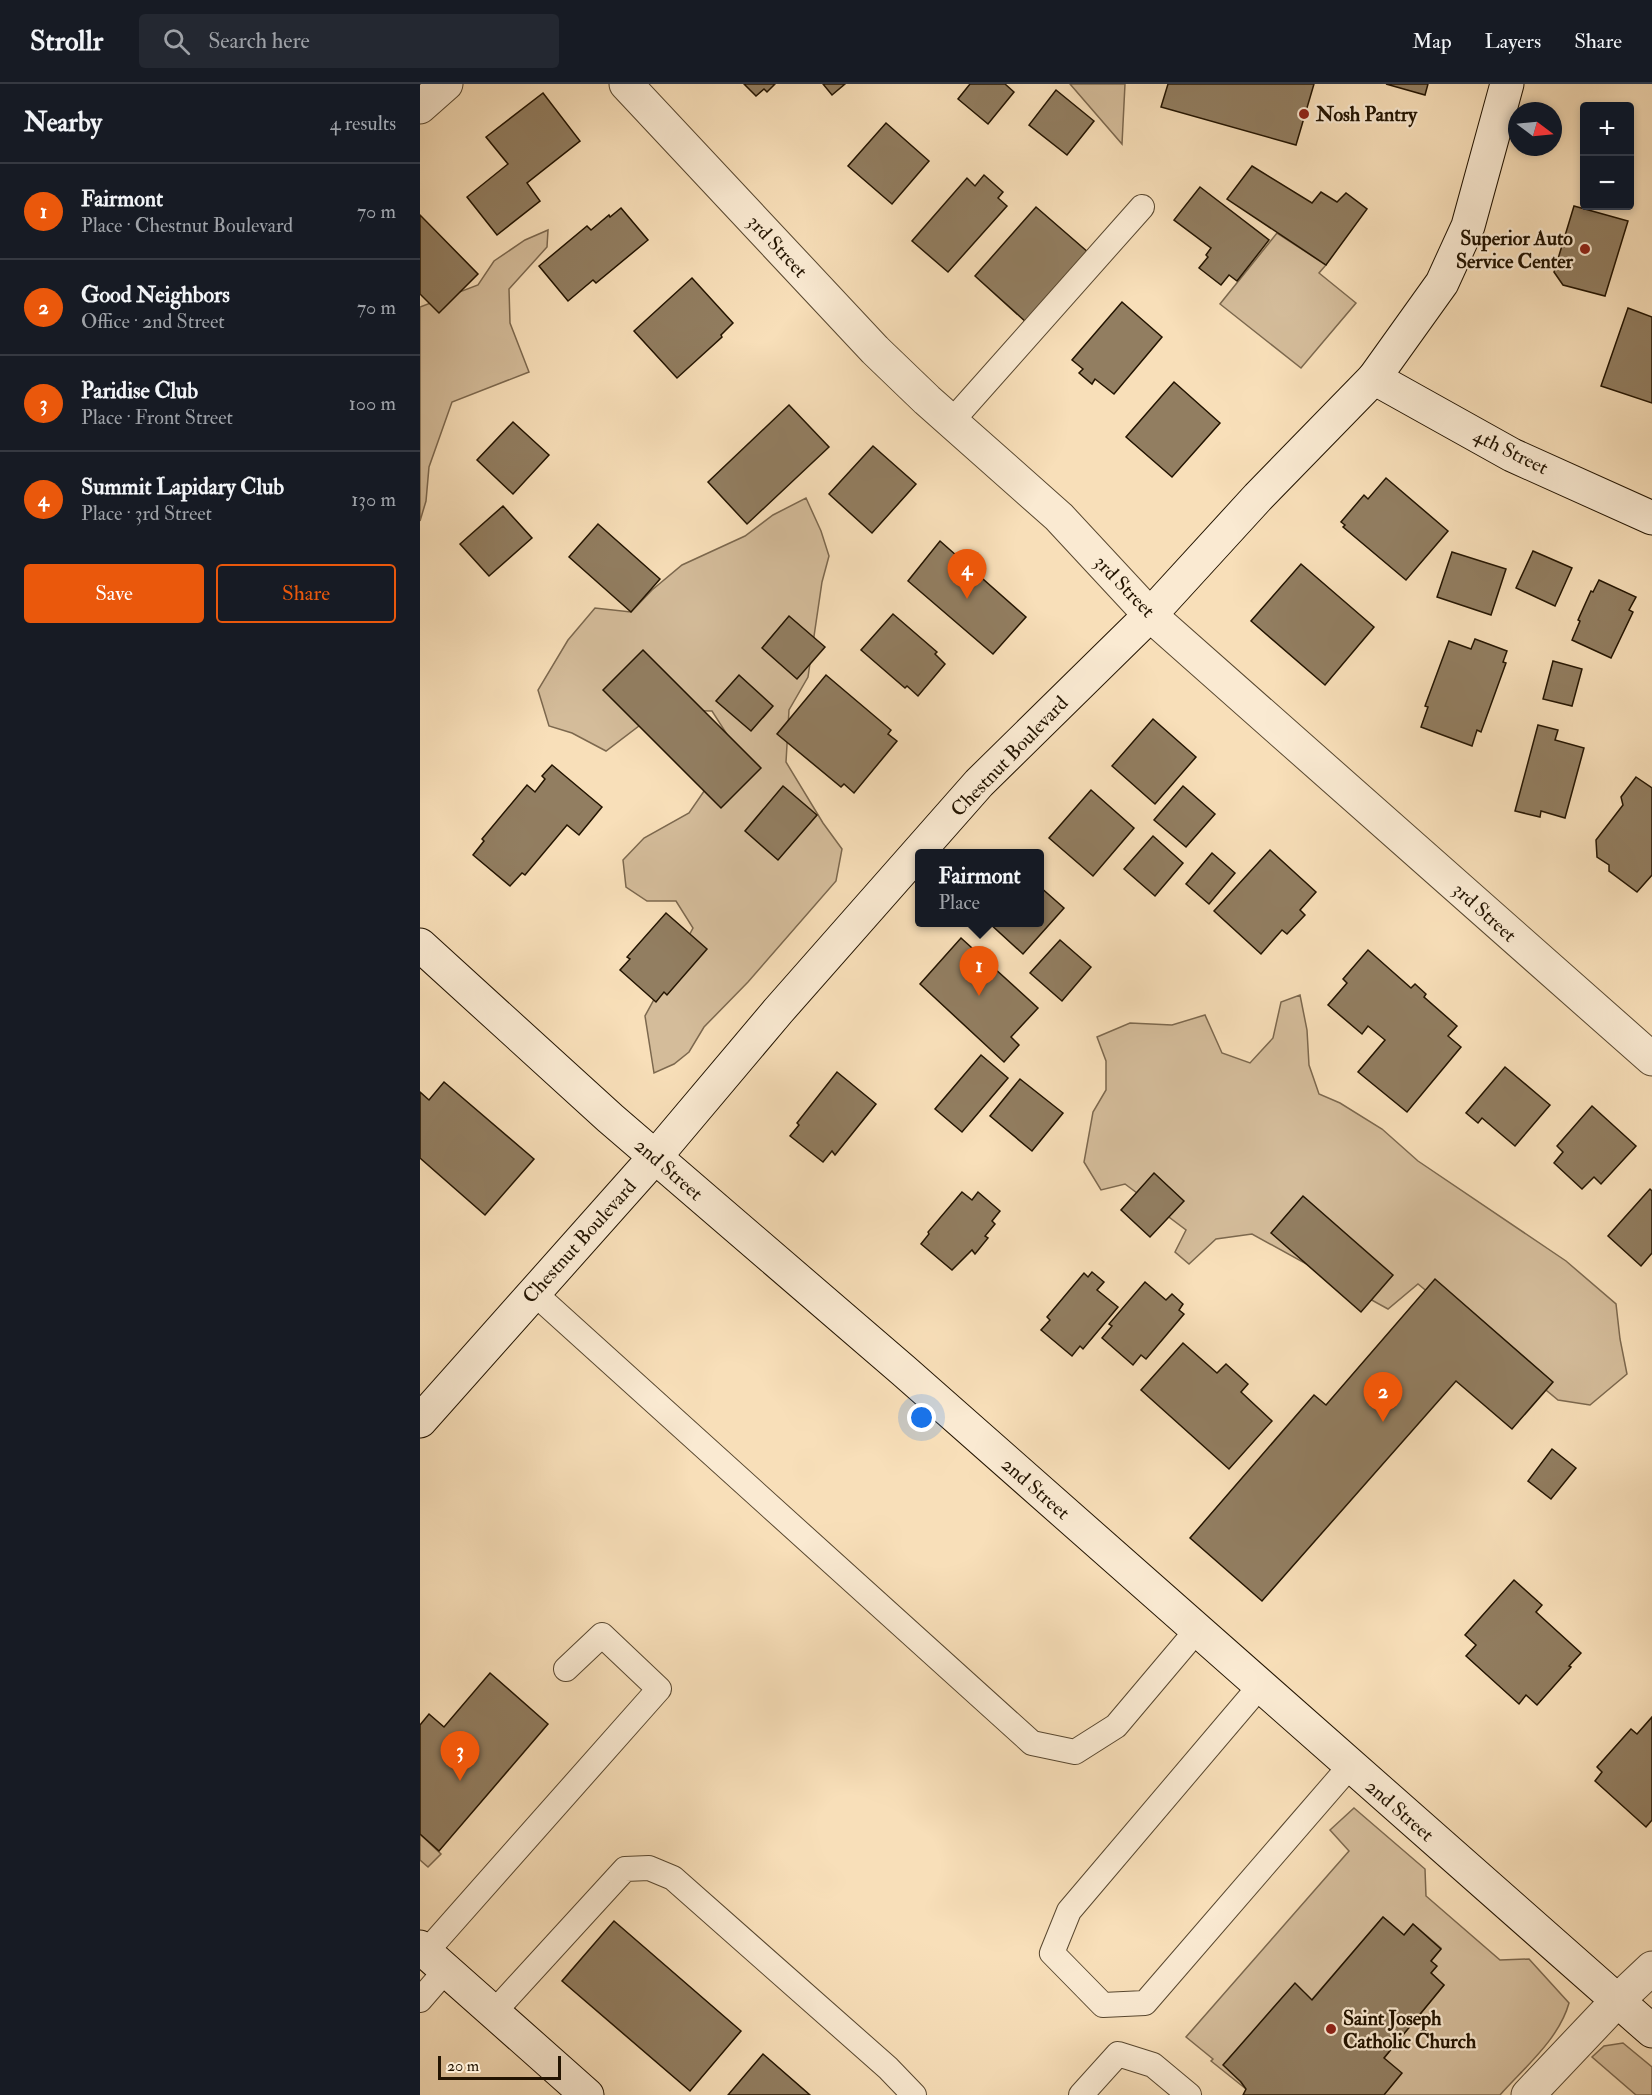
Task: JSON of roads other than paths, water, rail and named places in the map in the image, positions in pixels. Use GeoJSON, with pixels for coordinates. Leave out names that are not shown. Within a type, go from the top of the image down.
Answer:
{"type":"FeatureCollection","features":[{"type":"Feature","properties":{"kind":"street"},"geometry":{"type":"LineString","coordinates":[[420,107],[446,84]]}},
{"type":"Feature","properties":{"kind":"street","name":"3rd Street"},"geometry":{"type":"LineString","coordinates":[[626,84],[875,350],[951,422],[1059,517],[1150,615],[1652,1059]]}},
{"type":"Feature","properties":{"kind":"street","name":"Chestnut Boulevard"},"geometry":{"type":"LineString","coordinates":[[921,849],[979,783],[1150,615],[1263,492],[1374,378],[1442,283],[1468,226],[1507,84]]}},
{"type":"Feature","properties":{"kind":"street","name":"4th Street"},"geometry":{"type":"LineString","coordinates":[[1374,378],[1512,455],[1652,518]]}},
{"type":"Feature","properties":{"kind":"street","name":"Chestnut Boulevard"},"geometry":{"type":"LineString","coordinates":[[420,1420],[655,1157],[778,1011],[915,856]]}},
{"type":"Feature","properties":{"kind":"street","name":"2nd Street"},"geometry":{"type":"LineString","coordinates":[[420,945],[655,1157],[895,1364],[1652,2031]]}},
{"type":"Feature","properties":{"kind":"street"},"geometry":{"type":"LineString","coordinates":[[431,1956],[587,2095]]}},
{"type":"Feature","properties":{"kind":"street"},"geometry":{"type":"LineString","coordinates":[[1528,2095],[1617,2001],[1652,1968]]}},
{"type":"Feature","properties":{"kind":"lane"},"geometry":{"type":"LineString","coordinates":[[951,422],[1142,207]]}},
{"type":"Feature","properties":{"kind":"lane"},"geometry":{"type":"LineString","coordinates":[[533,1292],[1032,1743],[1075,1752],[1116,1726],[1197,1630]]}},
{"type":"Feature","properties":{"kind":"lane"},"geometry":{"type":"LineString","coordinates":[[420,2000],[431,1956],[659,1689],[602,1635],[566,1669]]}},
{"type":"Feature","properties":{"kind":"lane"},"geometry":{"type":"LineString","coordinates":[[1260,1686],[1069,1911],[1052,1953],[1103,2005],[1145,2003],[1350,1766]]}},
{"type":"Feature","properties":{"kind":"lane"},"geometry":{"type":"LineString","coordinates":[[495,2012],[624,1869],[649,1868],[673,1878],[888,2068],[914,2095]]}},
{"type":"Feature","properties":{"kind":"lane"},"geometry":{"type":"LineString","coordinates":[[1081,2095],[1118,2054],[1153,2064],[1189,2095]]}},
{"type":"Feature","properties":{"kind":"place","name":"Nosh Pantry"},"geometry":{"type":"Point","coordinates":[1304,114]}},
{"type":"Feature","properties":{"kind":"place","name":"Superior Auto Service Center"},"geometry":{"type":"Point","coordinates":[1585,249]}},
{"type":"Feature","properties":{"kind":"place","name":"Summit Lapidary Club"},"geometry":{"type":"Point","coordinates":[967,599]}},
{"type":"Feature","properties":{"kind":"place","name":"Fairmont"},"geometry":{"type":"Point","coordinates":[979,996]}},
{"type":"Feature","properties":{"kind":"place","name":"Good Neighbors"},"geometry":{"type":"Point","coordinates":[1383,1422]}},
{"type":"Feature","properties":{"kind":"place","name":"Paridise Club"},"geometry":{"type":"Point","coordinates":[460,1781]}},
{"type":"Feature","properties":{"kind":"place","name":"Saint Joseph Catholic Church"},"geometry":{"type":"Point","coordinates":[1331,2029]}}]}
